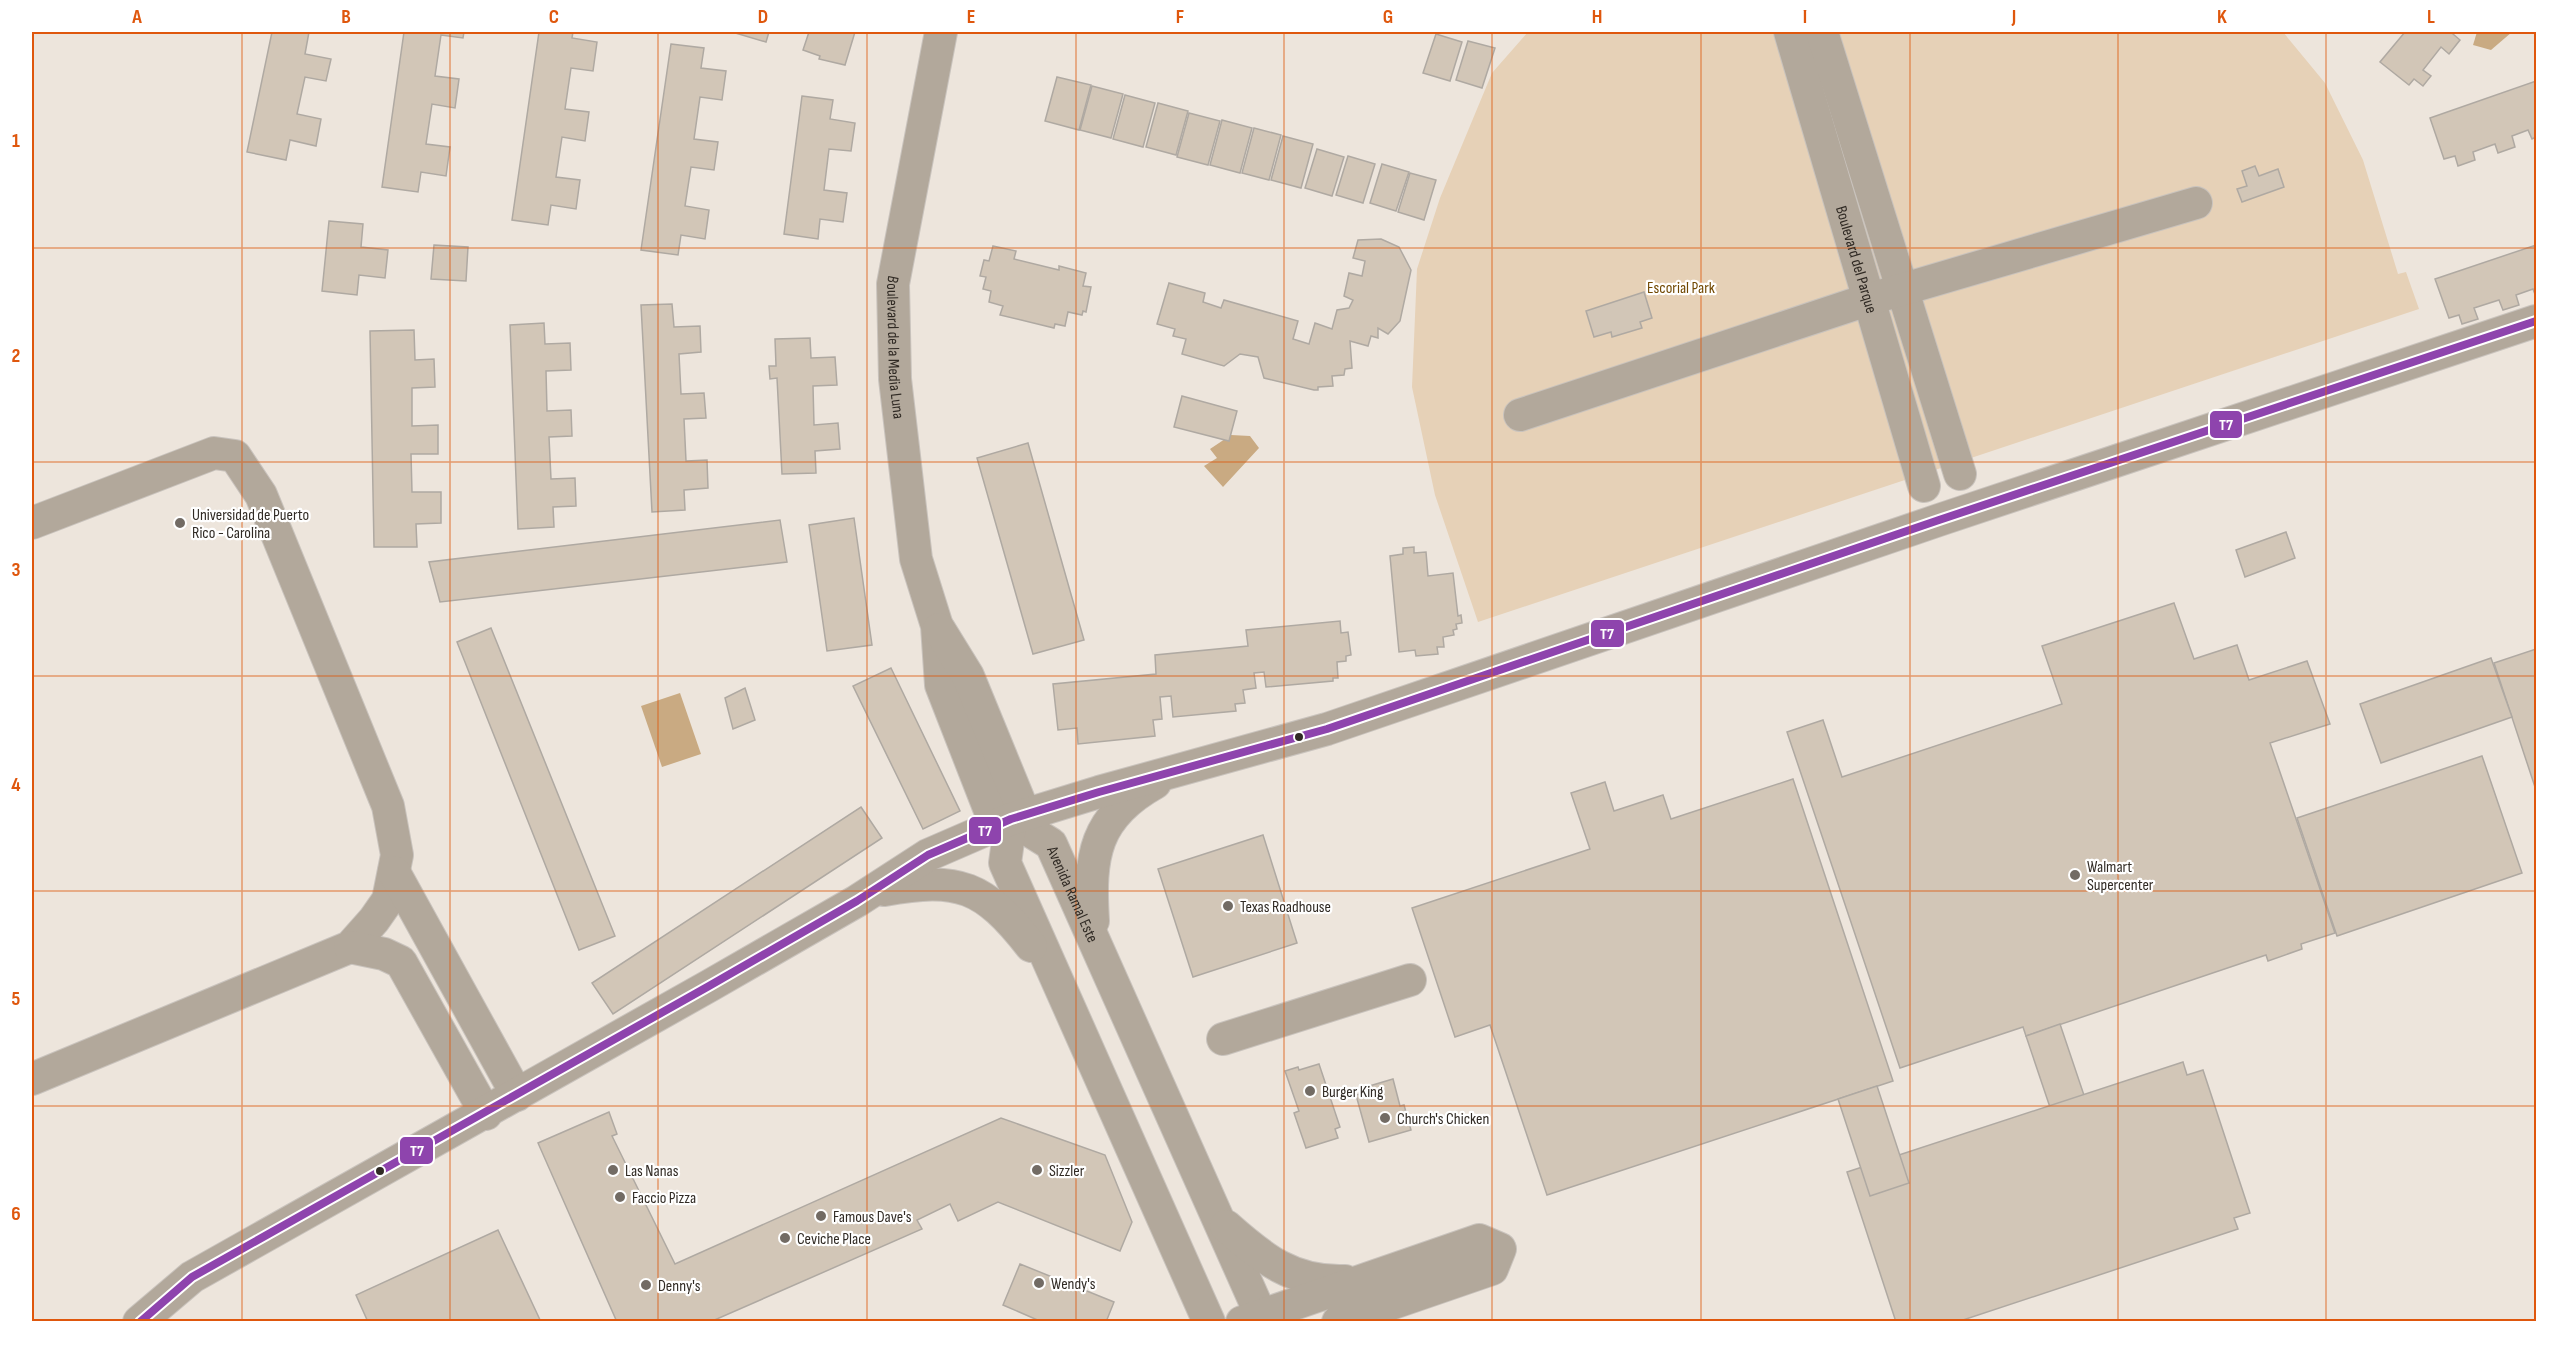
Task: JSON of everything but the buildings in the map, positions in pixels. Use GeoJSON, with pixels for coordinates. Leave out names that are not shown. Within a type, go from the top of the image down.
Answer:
{"type":"FeatureCollection","features":[{"type":"Feature","properties":{"kind":"street","name":"Boulevard de la Media Luna"},"geometry":{"type":"LineString","coordinates":[[941,32],[892,284],[895,379],[916,559],[937,626],[968,676],[1011,820]]}},
{"type":"Feature","properties":{"kind":"street","name":"Boulevard del Parque"},"geometry":{"type":"LineString","coordinates":[[1790,32],[1924,486]]}},
{"type":"Feature","properties":{"kind":"street","name":"Boulevard del Parque"},"geometry":{"type":"LineString","coordinates":[[1822,32],[1960,474]]}},
{"type":"Feature","properties":{"kind":"street"},"geometry":{"type":"LineString","coordinates":[[1520,415],[1870,299],[2196,203]]}},
{"type":"Feature","properties":{"kind":"street"},"geometry":{"type":"LineString","coordinates":[[140,1322],[192,1277],[486,1114],[871,892],[928,855],[1011,820],[1178,770],[1327,729],[1939,520],[2536,321]]}},
{"type":"Feature","properties":{"kind":"street"},"geometry":{"type":"LineString","coordinates":[[32,523],[214,453],[234,456],[261,495],[388,806],[398,855],[388,900],[350,948],[32,1079]]}},
{"type":"Feature","properties":{"kind":"street"},"geometry":{"type":"LineString","coordinates":[[1095,942],[1090,880],[1094,856],[1104,831],[1117,812],[1138,793],[1178,770]]}},
{"type":"Feature","properties":{"kind":"street"},"geometry":{"type":"LineString","coordinates":[[1011,820],[1005,863],[1209,1322]]}},
{"type":"Feature","properties":{"kind":"street","name":"Avenida Ramal Este"},"geometry":{"type":"LineString","coordinates":[[1011,820],[1051,844],[1219,1220],[1256,1319]]}},
{"type":"Feature","properties":{"kind":"street"},"geometry":{"type":"LineString","coordinates":[[394,872],[517,1095]]}},
{"type":"Feature","properties":{"kind":"street"},"geometry":{"type":"LineString","coordinates":[[871,892],[920,883],[959,886],[986,898],[1014,924],[1057,981]]}},
{"type":"Feature","properties":{"kind":"street"},"geometry":{"type":"LineString","coordinates":[[350,948],[384,954],[401,962],[486,1114]]}},
{"type":"Feature","properties":{"kind":"street"},"geometry":{"type":"LineString","coordinates":[[1223,1039],[1410,980]]}},
{"type":"Feature","properties":{"kind":"street"},"geometry":{"type":"LineString","coordinates":[[439,1030],[472,1014]]}},
{"type":"Feature","properties":{"kind":"street"},"geometry":{"type":"LineString","coordinates":[[1219,1220],[1269,1263],[1297,1275],[1322,1282],[1361,1280]]}},
{"type":"Feature","properties":{"kind":"street"},"geometry":{"type":"LineString","coordinates":[[1256,1319],[1479,1240],[1500,1249],[1492,1269],[1373,1314],[1338,1322]]}},
{"type":"Feature","properties":{"kind":"green space","name":"Escorial Park"},"geometry":{"type":"Polygon","coordinates":[[[1528,32],[2283,32],[2325,83],[2363,160],[2398,274],[2406,272],[2419,309],[1478,622],[1435,495],[1412,387],[1417,269],[1440,198],[1492,73],[1528,32]]]}},
{"type":"Feature","properties":{"kind":"shaded area"},"geometry":{"type":"Polygon","coordinates":[[[2477,32],[2512,32],[2491,50],[2473,45],[2477,32]]]}},
{"type":"Feature","properties":{"kind":"shaded area"},"geometry":{"type":"Polygon","coordinates":[[[1231,435],[1250,436],[1259,448],[1223,487],[1204,466],[1217,458],[1210,449],[1231,435]]]}},
{"type":"Feature","properties":{"kind":"shaded area"},"geometry":{"type":"Polygon","coordinates":[[[680,693],[701,754],[662,767],[641,706],[680,693]]]}},
{"type":"Feature","properties":{"kind":"transit line","name":"T7"},"geometry":{"type":"LineString","coordinates":[[140,1322],[192,1277],[709,986],[857,901],[928,855],[1011,819],[1099,792],[1327,729],[1939,520],[2536,321]]}},
{"type":"Feature","properties":{"kind":"place","name":"Universidad de Puerto Rico - Carolina"},"geometry":{"type":"Point","coordinates":[180,523]}},
{"type":"Feature","properties":{"kind":"place","name":"Walmart Supercenter"},"geometry":{"type":"Point","coordinates":[2075,875]}},
{"type":"Feature","properties":{"kind":"place","name":"Texas Roadhouse"},"geometry":{"type":"Point","coordinates":[1228,906]}},
{"type":"Feature","properties":{"kind":"place","name":"Burger King"},"geometry":{"type":"Point","coordinates":[1310,1091]}},
{"type":"Feature","properties":{"kind":"place","name":"Church's Chicken"},"geometry":{"type":"Point","coordinates":[1385,1118]}},
{"type":"Feature","properties":{"kind":"place","name":"Las Nanas"},"geometry":{"type":"Point","coordinates":[613,1170]}},
{"type":"Feature","properties":{"kind":"place","name":"Sizzler"},"geometry":{"type":"Point","coordinates":[1037,1170]}},
{"type":"Feature","properties":{"kind":"place","name":"Faccio Pizza"},"geometry":{"type":"Point","coordinates":[620,1197]}},
{"type":"Feature","properties":{"kind":"place","name":"Famous Dave's"},"geometry":{"type":"Point","coordinates":[821,1216]}},
{"type":"Feature","properties":{"kind":"place","name":"Ceviche Place"},"geometry":{"type":"Point","coordinates":[785,1238]}},
{"type":"Feature","properties":{"kind":"place","name":"Wendy's"},"geometry":{"type":"Point","coordinates":[1039,1283]}},
{"type":"Feature","properties":{"kind":"place","name":"Denny's"},"geometry":{"type":"Point","coordinates":[646,1285]}}]}
